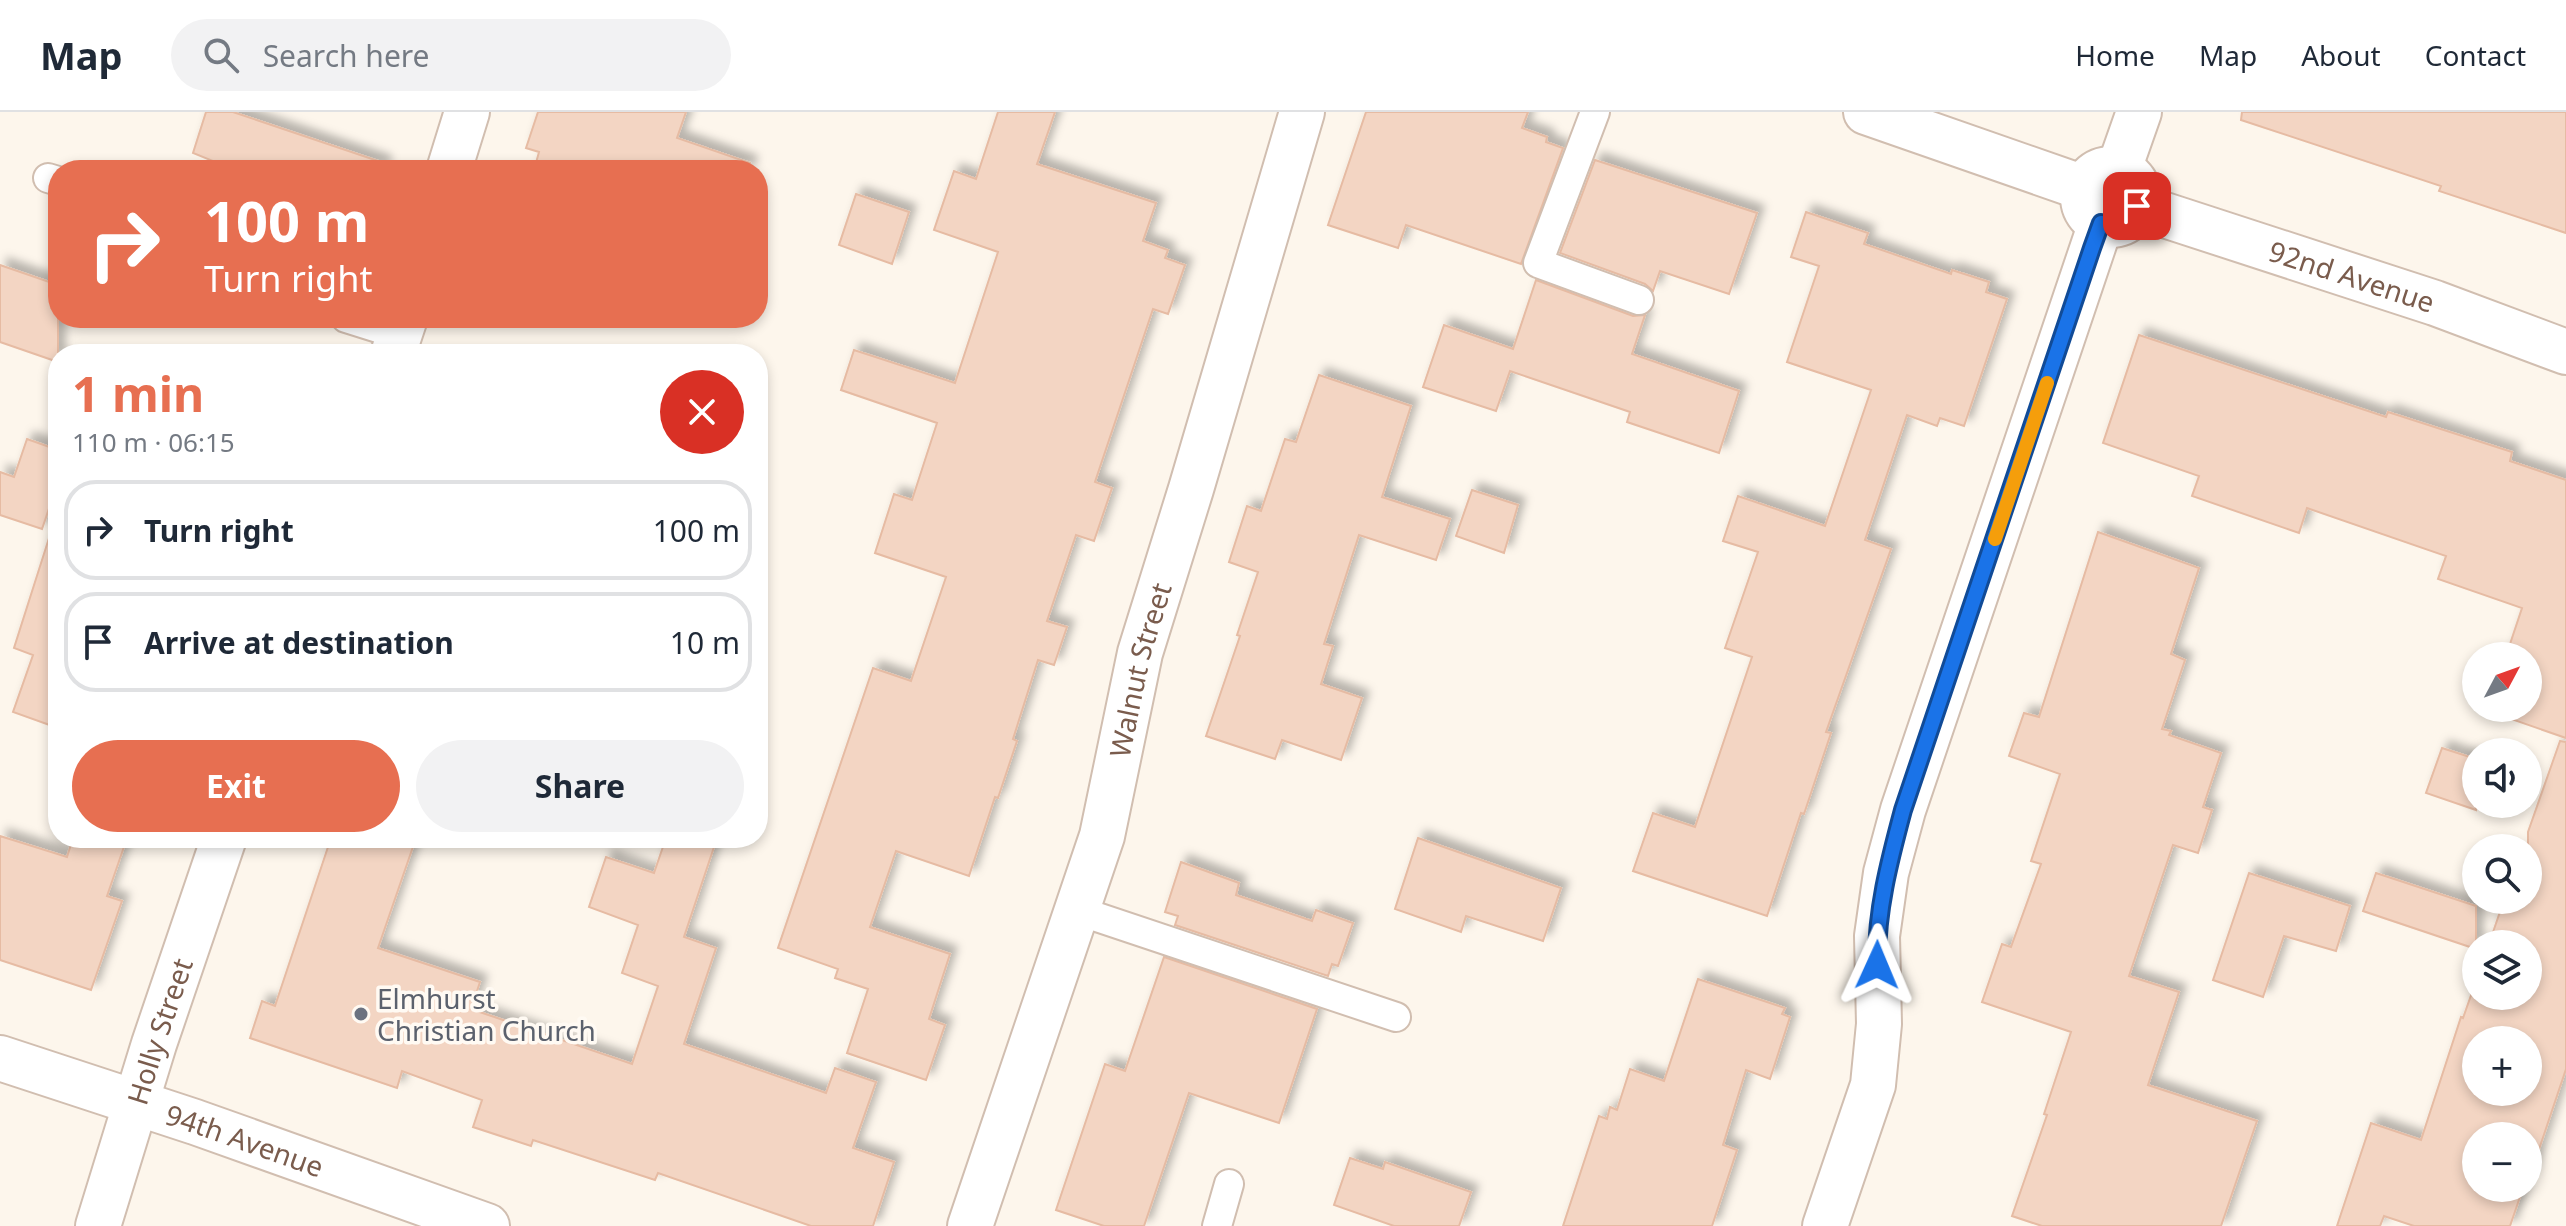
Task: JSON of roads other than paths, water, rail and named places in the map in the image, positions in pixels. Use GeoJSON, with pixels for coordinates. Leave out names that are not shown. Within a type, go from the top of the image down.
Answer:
{"type":"FeatureCollection","features":[{"type":"Feature","properties":{"kind":"street"},"geometry":{"type":"LineString","coordinates":[[452,160],[467,112]]}},
{"type":"Feature","properties":{"kind":"street","name":"Walnut Street"},"geometry":{"type":"LineString","coordinates":[[970,1226],[1102,836],[1140,653],[1302,112]]}},
{"type":"Feature","properties":{"kind":"street","name":"92nd Avenue"},"geometry":{"type":"LineString","coordinates":[[1866,112],[2435,303],[2566,352]]}},
{"type":"Feature","properties":{"kind":"street"},"geometry":{"type":"LineString","coordinates":[[1825,1226],[1873,1085],[1879,1024],[1877,936],[1886,873],[1903,810],[2139,112]]}},
{"type":"Feature","properties":{"kind":"street","name":"Holly Street"},"geometry":{"type":"LineString","coordinates":[[98,1226],[135,1103],[221,848]]}},
{"type":"Feature","properties":{"kind":"street","name":"94th Avenue"},"geometry":{"type":"LineString","coordinates":[[0,1058],[487,1226]]}},
{"type":"Feature","properties":{"kind":"lane"},"geometry":{"type":"LineString","coordinates":[[1595,112],[1538,263],[1639,300]]}},
{"type":"Feature","properties":{"kind":"lane"},"geometry":{"type":"LineString","coordinates":[[375,328],[399,336]]}},
{"type":"Feature","properties":{"kind":"lane"},"geometry":{"type":"LineString","coordinates":[[1076,910],[1396,1017]]}},
{"type":"Feature","properties":{"kind":"lane"},"geometry":{"type":"LineString","coordinates":[[1217,1226],[1229,1184]]}},
{"type":"Feature","properties":{"kind":"place","name":"Elmhurst Christian Church"},"geometry":{"type":"Point","coordinates":[361,1014]}}]}
